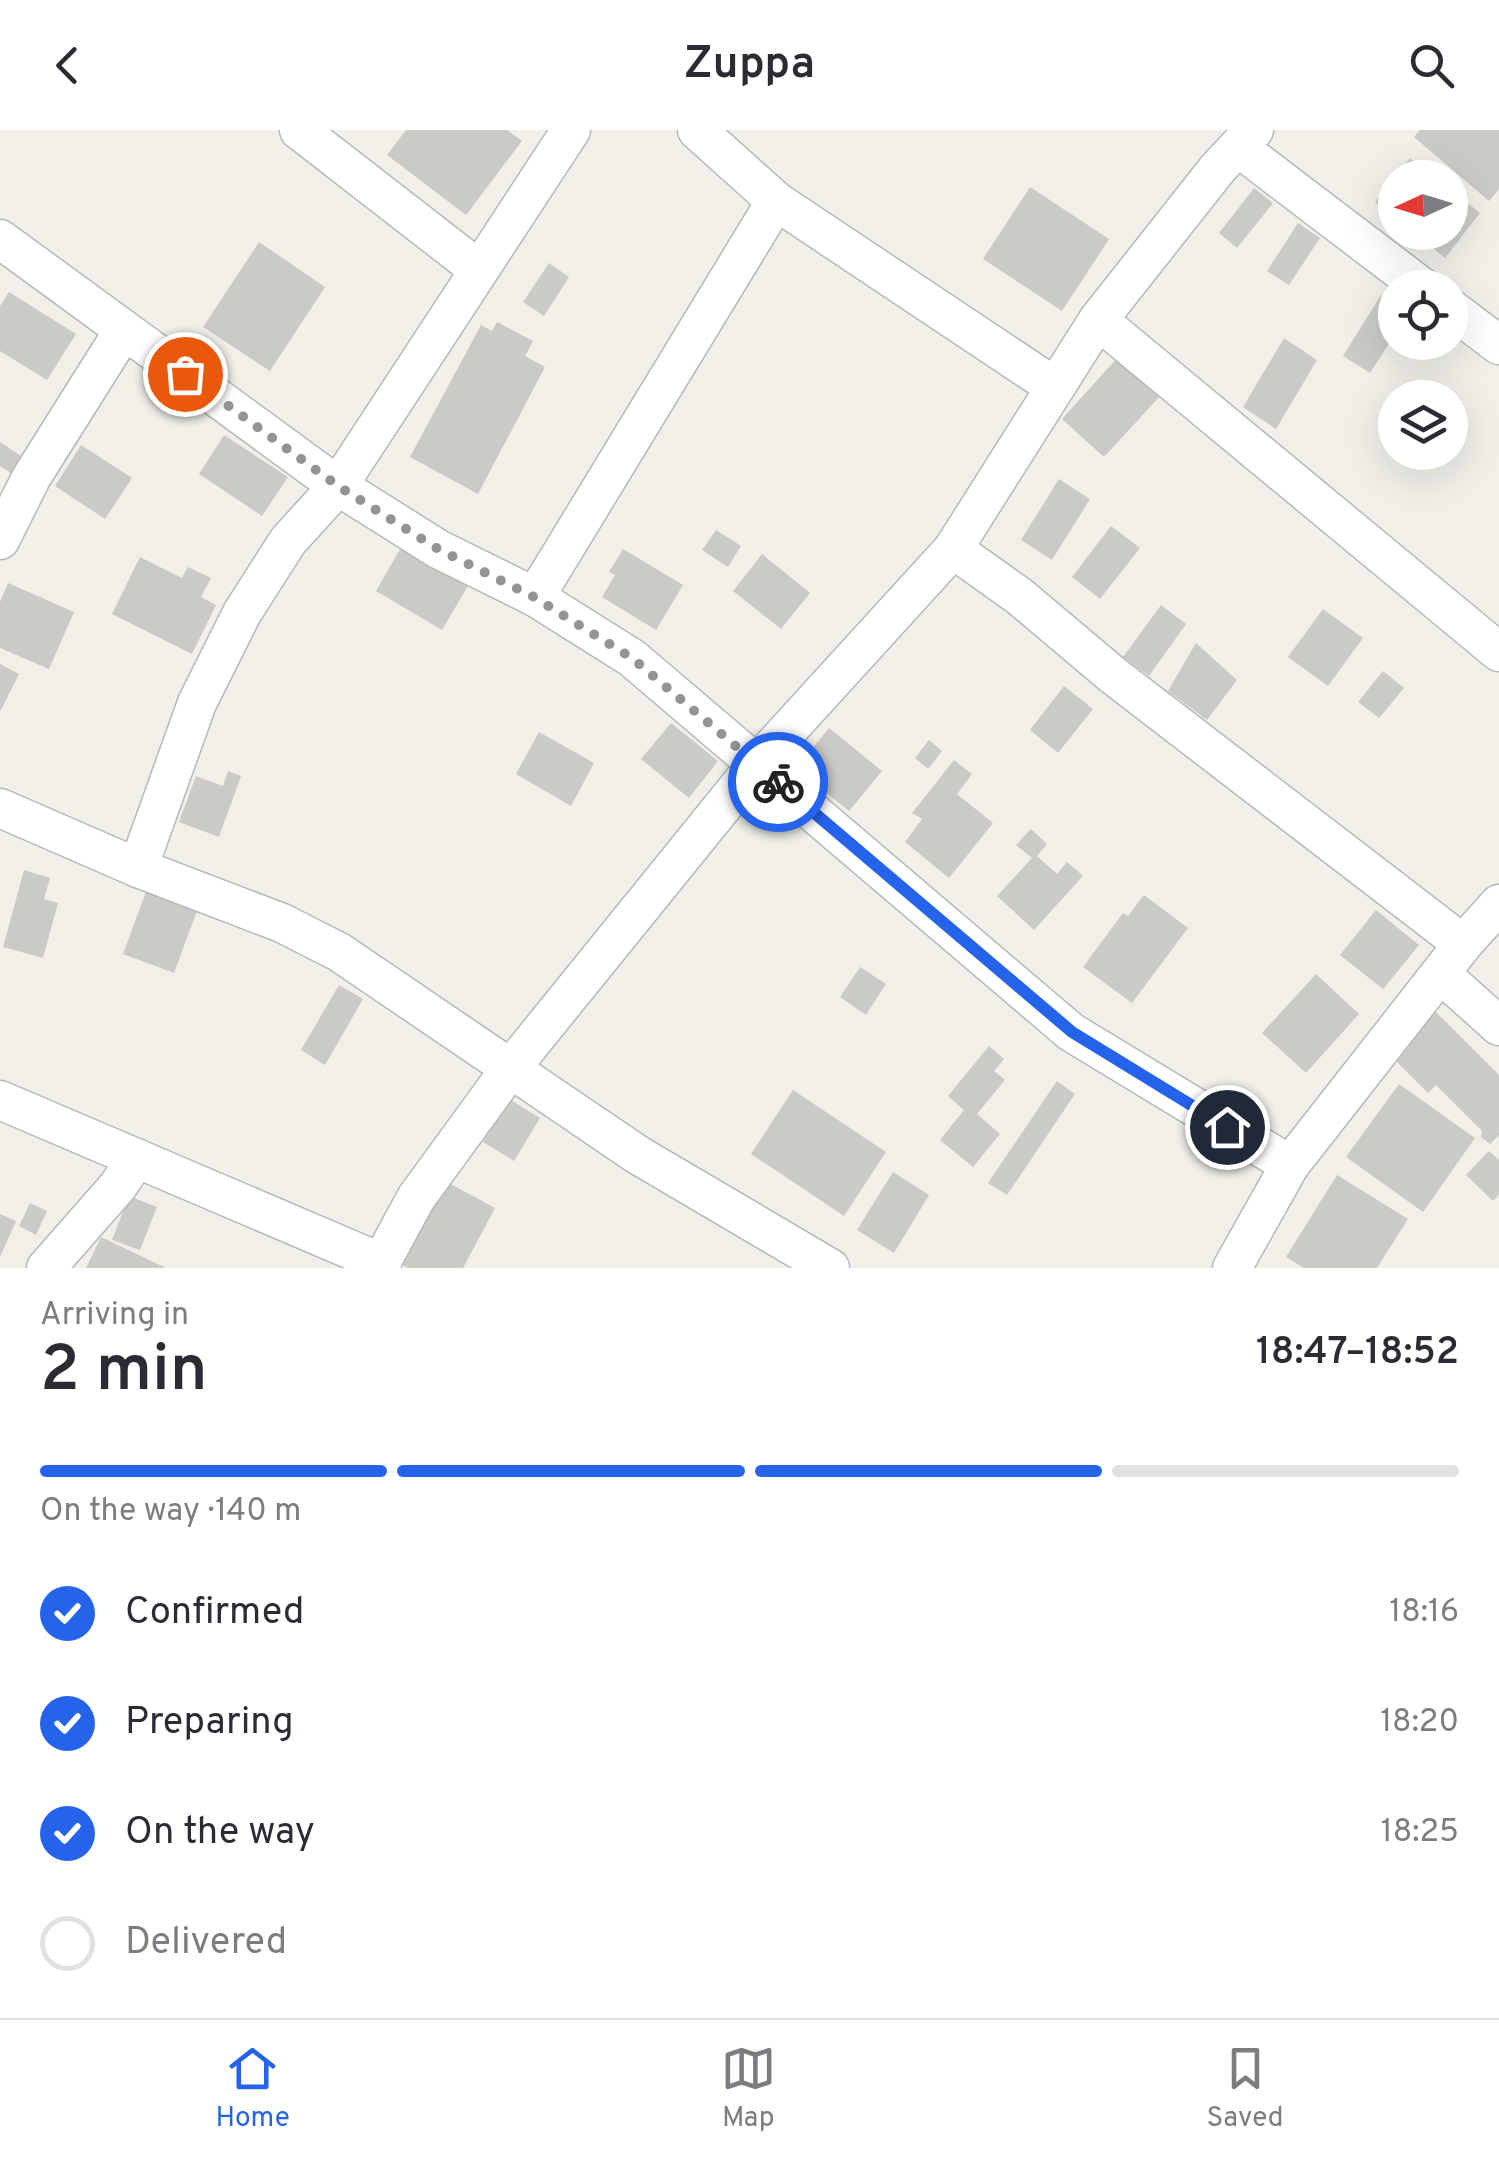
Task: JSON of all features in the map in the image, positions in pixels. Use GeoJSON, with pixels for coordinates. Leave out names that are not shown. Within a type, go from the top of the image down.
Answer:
{"type":"FeatureCollection","features":[{"type":"Feature","properties":{"kind":"street"},"geometry":{"type":"LineString","coordinates":[[298,130],[478,269]]}},
{"type":"Feature","properties":{"kind":"street"},"geometry":{"type":"LineString","coordinates":[[138,868],[197,703],[242,613],[288,541],[338,486],[571,130]]}},
{"type":"Feature","properties":{"kind":"street"},"geometry":{"type":"LineString","coordinates":[[697,130],[776,201],[1055,387]]}},
{"type":"Feature","properties":{"kind":"street"},"geometry":{"type":"LineString","coordinates":[[0,1100],[380,1265],[416,1198],[510,1068],[756,764],[953,549],[1098,320],[1218,168],[1247,139],[1402,270]]}},
{"type":"Feature","properties":{"kind":"street"},"geometry":{"type":"LineString","coordinates":[[534,597],[776,201]]}},
{"type":"Feature","properties":{"kind":"street"},"geometry":{"type":"LineString","coordinates":[[0,239],[338,486],[438,549],[534,597],[632,658],[1072,1032],[1290,1165]]}},
{"type":"Feature","properties":{"kind":"street"},"geometry":{"type":"LineString","coordinates":[[1098,320],[1499,652]]}},
{"type":"Feature","properties":{"kind":"street"},"geometry":{"type":"LineString","coordinates":[[1468,322],[1499,345]]}},
{"type":"Feature","properties":{"kind":"street"},"geometry":{"type":"LineString","coordinates":[[0,540],[31,478],[124,330]]}},
{"type":"Feature","properties":{"kind":"street"},"geometry":{"type":"LineString","coordinates":[[953,549],[1019,596],[1129,688],[1463,944]]}},
{"type":"Feature","properties":{"kind":"street"},"geometry":{"type":"LineString","coordinates":[[0,808],[138,868],[282,922],[339,952],[638,1155],[830,1268]]}},
{"type":"Feature","properties":{"kind":"street"},"geometry":{"type":"LineString","coordinates":[[1232,1268],[1290,1165],[1463,944],[1499,904]]}},
{"type":"Feature","properties":{"kind":"street"},"geometry":{"type":"LineString","coordinates":[[1442,975],[1499,1026]]}},
{"type":"Feature","properties":{"kind":"street"},"geometry":{"type":"LineString","coordinates":[[46,1268],[118,1186],[136,1158]]}},
{"type":"Feature","properties":{"kind":"building"},"geometry":{"type":"Polygon","coordinates":[[[406,130],[507,130],[522,141],[466,215],[387,155],[406,130]]]}},
{"type":"Feature","properties":{"kind":"building"},"geometry":{"type":"Polygon","coordinates":[[[1420,130],[1499,130],[1499,189],[1489,201],[1468,183],[1468,160],[1441,160],[1414,137],[1420,130]]]}},
{"type":"Feature","properties":{"kind":"building"},"geometry":{"type":"Polygon","coordinates":[[[1030,187],[1109,239],[1062,311],[983,259],[1030,187]]]}},
{"type":"Feature","properties":{"kind":"building"},"geometry":{"type":"Polygon","coordinates":[[[1254,188],[1273,203],[1237,248],[1219,233],[1254,188]]]}},
{"type":"Feature","properties":{"kind":"building"},"geometry":{"type":"Polygon","coordinates":[[[1468,203],[1480,213],[1468,228],[1468,203]]]}},
{"type":"Feature","properties":{"kind":"building"},"geometry":{"type":"Polygon","coordinates":[[[1298,223],[1320,238],[1289,285],[1267,271],[1298,223]]]}},
{"type":"Feature","properties":{"kind":"building"},"geometry":{"type":"Polygon","coordinates":[[[259,242],[325,287],[270,371],[203,327],[259,242]]]}},
{"type":"Feature","properties":{"kind":"building"},"geometry":{"type":"Polygon","coordinates":[[[1435,250],[1451,250],[1445,258],[1435,250]]]}},
{"type":"Feature","properties":{"kind":"building"},"geometry":{"type":"Polygon","coordinates":[[[549,263],[569,277],[544,316],[523,302],[549,263]]]}},
{"type":"Feature","properties":{"kind":"building"},"geometry":{"type":"Polygon","coordinates":[[[9,292],[76,334],[47,380],[0,351],[0,306],[9,292]]]}},
{"type":"Feature","properties":{"kind":"building"},"geometry":{"type":"Polygon","coordinates":[[[1378,300],[1378,360],[1370,373],[1343,356],[1378,300]]]}},
{"type":"Feature","properties":{"kind":"building"},"geometry":{"type":"Polygon","coordinates":[[[497,322],[533,341],[525,356],[545,367],[478,494],[410,457],[481,325],[492,331],[497,322]]]}},
{"type":"Feature","properties":{"kind":"building"},"geometry":{"type":"Polygon","coordinates":[[[1284,338],[1317,360],[1276,429],[1243,407],[1284,338]]]}},
{"type":"Feature","properties":{"kind":"building"},"geometry":{"type":"Polygon","coordinates":[[[1119,356],[1161,395],[1104,457],[1062,419],[1119,356]]]}},
{"type":"Feature","properties":{"kind":"building"},"geometry":{"type":"Polygon","coordinates":[[[224,435],[288,477],[262,516],[199,474],[224,435]]]}},
{"type":"Feature","properties":{"kind":"building"},"geometry":{"type":"Polygon","coordinates":[[[0,442],[24,458],[14,475],[0,466],[0,442]]]}},
{"type":"Feature","properties":{"kind":"building"},"geometry":{"type":"Polygon","coordinates":[[[81,445],[132,478],[105,519],[55,486],[81,445]]]}},
{"type":"Feature","properties":{"kind":"building"},"geometry":{"type":"Polygon","coordinates":[[[1059,479],[1090,499],[1052,560],[1021,540],[1059,479]]]}},
{"type":"Feature","properties":{"kind":"building"},"geometry":{"type":"Polygon","coordinates":[[[1111,526],[1140,548],[1100,599],[1072,577],[1111,526]]]}},
{"type":"Feature","properties":{"kind":"building"},"geometry":{"type":"Polygon","coordinates":[[[716,530],[741,546],[728,567],[702,550],[716,530]]]}},
{"type":"Feature","properties":{"kind":"building"},"geometry":{"type":"Polygon","coordinates":[[[403,544],[469,584],[442,630],[376,591],[403,544]]]}},
{"type":"Feature","properties":{"kind":"building"},"geometry":{"type":"Polygon","coordinates":[[[623,549],[683,585],[656,630],[602,597],[615,575],[609,572],[623,549]]]}},
{"type":"Feature","properties":{"kind":"building"},"geometry":{"type":"Polygon","coordinates":[[[762,554],[810,593],[781,629],[733,591],[762,554]]]}},
{"type":"Feature","properties":{"kind":"building"},"geometry":{"type":"Polygon","coordinates":[[[140,557],[182,578],[188,567],[211,578],[201,597],[216,605],[192,654],[112,614],[140,557]]]}},
{"type":"Feature","properties":{"kind":"building"},"geometry":{"type":"Polygon","coordinates":[[[8,583],[74,612],[49,669],[0,648],[0,602],[8,583]]]}},
{"type":"Feature","properties":{"kind":"building"},"geometry":{"type":"Polygon","coordinates":[[[1161,605],[1186,624],[1149,676],[1123,657],[1161,605]]]}},
{"type":"Feature","properties":{"kind":"building"},"geometry":{"type":"Polygon","coordinates":[[[1323,609],[1363,638],[1328,686],[1288,657],[1323,609]]]}},
{"type":"Feature","properties":{"kind":"building"},"geometry":{"type":"Polygon","coordinates":[[[1196,643],[1237,680],[1207,720],[1168,691],[1196,643]]]}},
{"type":"Feature","properties":{"kind":"building"},"geometry":{"type":"Polygon","coordinates":[[[0,664],[19,674],[0,712],[0,664]]]}},
{"type":"Feature","properties":{"kind":"building"},"geometry":{"type":"Polygon","coordinates":[[[1383,671],[1404,688],[1379,718],[1358,702],[1383,671]]]}},
{"type":"Feature","properties":{"kind":"building"},"geometry":{"type":"Polygon","coordinates":[[[1064,686],[1093,709],[1058,753],[1030,730],[1064,686]]]}},
{"type":"Feature","properties":{"kind":"building"},"geometry":{"type":"Polygon","coordinates":[[[671,723],[718,761],[689,798],[641,759],[671,723]]]}},
{"type":"Feature","properties":{"kind":"building"},"geometry":{"type":"Polygon","coordinates":[[[829,728],[882,771],[849,811],[796,769],[829,728]]]}},
{"type":"Feature","properties":{"kind":"building"},"geometry":{"type":"Polygon","coordinates":[[[539,732],[594,763],[571,806],[516,774],[539,732]]]}},
{"type":"Feature","properties":{"kind":"building"},"geometry":{"type":"Polygon","coordinates":[[[929,740],[942,751],[928,769],[915,758],[929,740]]]}},
{"type":"Feature","properties":{"kind":"building"},"geometry":{"type":"Polygon","coordinates":[[[954,760],[972,774],[957,794],[993,823],[949,878],[905,842],[922,819],[912,813],[954,760]]]}},
{"type":"Feature","properties":{"kind":"building"},"geometry":{"type":"Polygon","coordinates":[[[228,771],[241,776],[219,837],[179,822],[196,776],[223,786],[228,771]]]}},
{"type":"Feature","properties":{"kind":"building"},"geometry":{"type":"Polygon","coordinates":[[[1031,829],[1047,844],[1037,856],[1057,874],[1067,862],[1083,876],[1034,930],[997,896],[1032,858],[1016,845],[1031,829]]]}},
{"type":"Feature","properties":{"kind":"building"},"geometry":{"type":"Polygon","coordinates":[[[24,870],[50,878],[44,899],[58,903],[43,958],[3,947],[24,870]]]}},
{"type":"Feature","properties":{"kind":"building"},"geometry":{"type":"Polygon","coordinates":[[[146,892],[197,911],[174,973],[123,954],[146,892]]]}},
{"type":"Feature","properties":{"kind":"building"},"geometry":{"type":"Polygon","coordinates":[[[1144,895],[1188,928],[1132,1003],[1083,967],[1123,913],[1128,916],[1144,895]]]}},
{"type":"Feature","properties":{"kind":"building"},"geometry":{"type":"Polygon","coordinates":[[[1376,910],[1419,945],[1383,989],[1340,955],[1376,910]]]}},
{"type":"Feature","properties":{"kind":"building"},"geometry":{"type":"Polygon","coordinates":[[[860,967],[886,984],[866,1015],[840,997],[860,967]]]}},
{"type":"Feature","properties":{"kind":"building"},"geometry":{"type":"Polygon","coordinates":[[[1316,974],[1359,1014],[1306,1073],[1262,1033],[1316,974]]]}},
{"type":"Feature","properties":{"kind":"building"},"geometry":{"type":"Polygon","coordinates":[[[339,985],[363,999],[325,1065],[301,1050],[339,985]]]}},
{"type":"Feature","properties":{"kind":"building"},"geometry":{"type":"Polygon","coordinates":[[[1430,1006],[1499,1075],[1499,1135],[1490,1144],[1436,1085],[1428,1093],[1395,1060],[1409,1047],[1399,1037],[1430,1006]]]}},
{"type":"Feature","properties":{"kind":"building"},"geometry":{"type":"Polygon","coordinates":[[[989,1046],[1004,1059],[994,1071],[1005,1080],[977,1114],[1000,1134],[973,1167],[940,1140],[964,1110],[948,1096],[989,1046]]]}},
{"type":"Feature","properties":{"kind":"building"},"geometry":{"type":"Polygon","coordinates":[[[1057,1081],[1075,1094],[1007,1195],[988,1183],[1057,1081]]]}},
{"type":"Feature","properties":{"kind":"building"},"geometry":{"type":"Polygon","coordinates":[[[1399,1084],[1475,1138],[1423,1212],[1346,1157],[1399,1084]]]}},
{"type":"Feature","properties":{"kind":"building"},"geometry":{"type":"Polygon","coordinates":[[[793,1090],[886,1152],[844,1216],[751,1154],[793,1090]]]}},
{"type":"Feature","properties":{"kind":"building"},"geometry":{"type":"Polygon","coordinates":[[[509,1099],[540,1118],[514,1161],[483,1142],[509,1099]]]}},
{"type":"Feature","properties":{"kind":"building"},"geometry":{"type":"Polygon","coordinates":[[[1489,1151],[1499,1160],[1499,1194],[1493,1201],[1466,1175],[1489,1151]]]}},
{"type":"Feature","properties":{"kind":"building"},"geometry":{"type":"Polygon","coordinates":[[[893,1172],[929,1195],[894,1253],[857,1230],[893,1172]]]}},
{"type":"Feature","properties":{"kind":"building"},"geometry":{"type":"Polygon","coordinates":[[[1337,1175],[1408,1219],[1377,1268],[1304,1268],[1286,1257],[1337,1175]]]}},
{"type":"Feature","properties":{"kind":"building"},"geometry":{"type":"Polygon","coordinates":[[[447,1182],[495,1208],[463,1268],[408,1268],[395,1261],[426,1201],[435,1206],[447,1182]]]}},
{"type":"Feature","properties":{"kind":"building"},"geometry":{"type":"Polygon","coordinates":[[[129,1196],[157,1207],[140,1250],[112,1240],[129,1196]]]}},
{"type":"Feature","properties":{"kind":"building"},"geometry":{"type":"Polygon","coordinates":[[[30,1203],[47,1211],[36,1235],[19,1226],[30,1203]]]}},
{"type":"Feature","properties":{"kind":"building"},"geometry":{"type":"Polygon","coordinates":[[[0,1214],[16,1221],[0,1257],[0,1214]]]}},
{"type":"Feature","properties":{"kind":"building"},"geometry":{"type":"Polygon","coordinates":[[[101,1237],[166,1268],[86,1268],[101,1237]]]}},
{"type":"Feature","properties":{"kind":"way so far"},"geometry":{"type":"LineString","coordinates":[[185,374],[338,486],[438,549],[534,597],[632,658],[778,782]]}},
{"type":"Feature","properties":{"kind":"route"},"geometry":{"type":"LineString","coordinates":[[778,782],[1072,1032],[1227,1127]]}}]}
